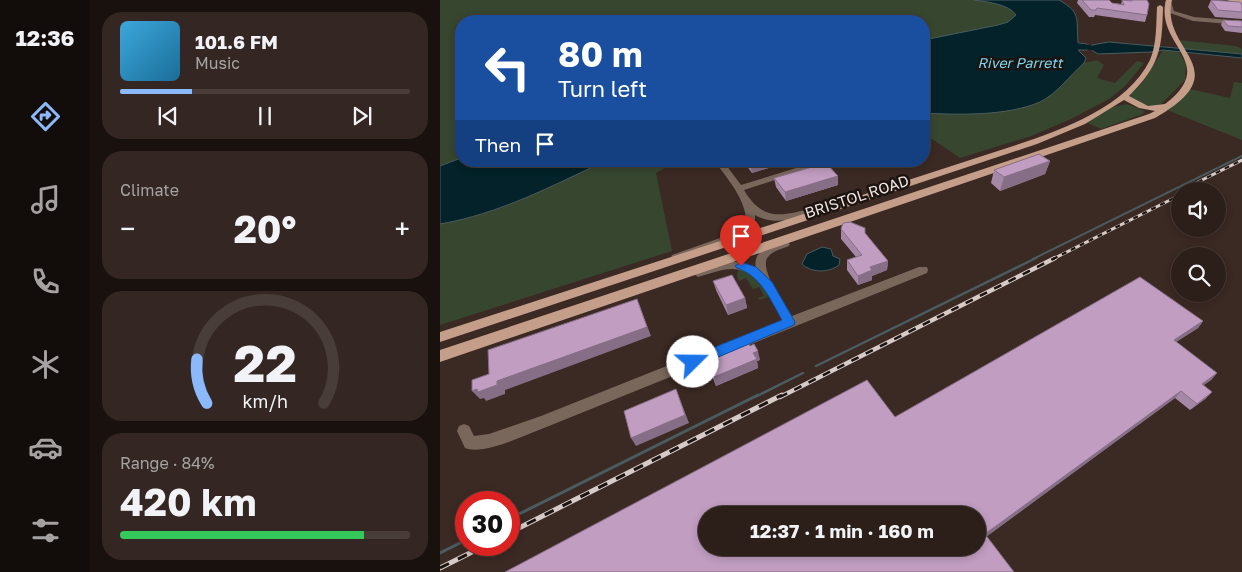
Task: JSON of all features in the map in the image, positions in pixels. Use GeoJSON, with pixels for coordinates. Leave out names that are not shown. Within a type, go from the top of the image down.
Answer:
{"type":"FeatureCollection","features":[{"type":"Feature","properties":{"kind":"main road","name":"BRISTOL ROAD"},"geometry":{"type":"LineString","coordinates":[[440,337],[1032,143],[1082,122],[1123,96],[1146,72],[1157,49],[1160,0]]}},
{"type":"Feature","properties":{"kind":"main road"},"geometry":{"type":"LineString","coordinates":[[1229,0],[1242,2]]}},
{"type":"Feature","properties":{"kind":"main road"},"geometry":{"type":"LineString","coordinates":[[1123,96],[1143,107],[1155,109],[1176,95],[1183,93],[1191,73],[1186,54],[1178,45],[1170,28],[1168,1]]}},
{"type":"Feature","properties":{"kind":"main road","name":"BRISTOL ROAD"},"geometry":{"type":"LineString","coordinates":[[440,356],[1152,116],[1170,105],[1183,93]]}},
{"type":"Feature","properties":{"kind":"main road"},"geometry":{"type":"LineString","coordinates":[[1110,106],[1120,103],[1133,104],[1143,108],[1152,116]]}},
{"type":"Feature","properties":{"kind":"street"},"geometry":{"type":"LineString","coordinates":[[1168,1],[1172,12],[1186,17],[1242,23]]}},
{"type":"Feature","properties":{"kind":"street"},"geometry":{"type":"LineString","coordinates":[[671,260],[692,250],[738,235],[747,229],[752,220],[746,203],[723,167]]}},
{"type":"Feature","properties":{"kind":"street"},"geometry":{"type":"LineString","coordinates":[[738,189],[810,167]]}},
{"type":"Feature","properties":{"kind":"street"},"geometry":{"type":"LineString","coordinates":[[746,203],[762,216],[778,219],[841,205]]}},
{"type":"Feature","properties":{"kind":"street"},"geometry":{"type":"LineString","coordinates":[[789,322],[768,285],[760,266],[766,252],[843,224],[870,210]]}},
{"type":"Feature","properties":{"kind":"street"},"geometry":{"type":"LineString","coordinates":[[574,310],[722,266],[747,267],[754,271],[768,285]]}},
{"type":"Feature","properties":{"kind":"street"},"geometry":{"type":"LineString","coordinates":[[464,431],[470,443],[488,441],[628,388],[923,270]]}},
{"type":"Feature","properties":{"kind":"green space"},"geometry":{"type":"Polygon","coordinates":[[[440,0],[974,0],[1003,6],[1016,15],[1008,22],[998,25],[930,39],[930,15],[455,15],[455,160],[440,166],[440,0]]]}},
{"type":"Feature","properties":{"kind":"green space"},"geometry":{"type":"Polygon","coordinates":[[[1179,40],[1236,46],[1242,49],[1242,54],[1183,49],[1179,40]]]}},
{"type":"Feature","properties":{"kind":"green space"},"geometry":{"type":"Polygon","coordinates":[[[1163,50],[1179,52],[1186,64],[1185,80],[1159,106],[1145,106],[1130,98],[1131,93],[1141,84],[1163,50]]]}},
{"type":"Feature","properties":{"kind":"green space"},"geometry":{"type":"Polygon","coordinates":[[[1097,60],[1104,65],[1097,78],[1115,83],[1137,61],[1144,63],[1125,86],[1109,99],[1071,119],[1031,136],[960,158],[930,139],[930,113],[983,113],[1016,108],[1040,101],[1058,89],[1084,63],[1097,60]]]}},
{"type":"Feature","properties":{"kind":"green space"},"geometry":{"type":"Polygon","coordinates":[[[1234,82],[1242,83],[1242,140],[1167,110],[1190,89],[1230,98],[1234,82]]]}},
{"type":"Feature","properties":{"kind":"green space"},"geometry":{"type":"Polygon","coordinates":[[[1127,104],[1144,111],[1143,114],[1101,129],[1085,122],[1113,107],[1127,104]]]}},
{"type":"Feature","properties":{"kind":"green space"},"geometry":{"type":"Polygon","coordinates":[[[592,167],[666,167],[656,173],[672,251],[440,325],[440,224],[504,206],[592,167]]]}},
{"type":"Feature","properties":{"kind":"green space"},"geometry":{"type":"Polygon","coordinates":[[[739,269],[747,272],[759,283],[762,283],[768,297],[760,300],[758,298],[764,296],[759,287],[753,289],[746,278],[739,281],[737,275],[739,269]]]}},
{"type":"Feature","properties":{"kind":"water","name":"River Parrett"},"geometry":{"type":"Polygon","coordinates":[[[974,0],[1059,0],[1075,13],[1078,43],[1087,44],[1087,50],[1078,50],[1086,58],[1084,63],[1052,94],[1040,102],[1027,107],[983,114],[930,113],[930,39],[998,25],[1008,22],[1016,15],[1008,8],[974,0]]]}},
{"type":"Feature","properties":{"kind":"water"},"geometry":{"type":"Polygon","coordinates":[[[1109,42],[1242,54],[1242,58],[1163,50],[1098,54],[1093,51],[1092,45],[1109,42]]]}},
{"type":"Feature","properties":{"kind":"water"},"geometry":{"type":"Polygon","coordinates":[[[455,160],[455,167],[592,167],[504,206],[440,224],[440,166],[455,160]]]}},
{"type":"Feature","properties":{"kind":"water"},"geometry":{"type":"Polygon","coordinates":[[[822,247],[831,249],[833,256],[840,259],[839,265],[835,268],[820,271],[810,269],[802,264],[807,254],[822,247]]]}},
{"type":"Feature","properties":{"kind":"building"},"geometry":{"type":"Polygon","coordinates":[[[1082,0],[1109,0],[1112,3],[1124,5],[1122,0],[1147,0],[1149,4],[1147,15],[1097,8],[1096,10],[1091,10],[1082,0]]]}},
{"type":"Feature","properties":{"kind":"building"},"geometry":{"type":"Polygon","coordinates":[[[1211,0],[1240,2],[1242,12],[1218,10],[1211,0]]]}},
{"type":"Feature","properties":{"kind":"building"},"geometry":{"type":"Polygon","coordinates":[[[1223,20],[1242,21],[1242,27],[1228,26],[1223,20]]]}},
{"type":"Feature","properties":{"kind":"building"},"geometry":{"type":"Polygon","coordinates":[[[1039,154],[1050,161],[1004,177],[994,170],[1039,154]]]}},
{"type":"Feature","properties":{"kind":"building"},"geometry":{"type":"Polygon","coordinates":[[[812,167],[830,167],[838,176],[785,192],[774,178],[812,167]]]}},
{"type":"Feature","properties":{"kind":"building"},"geometry":{"type":"Polygon","coordinates":[[[850,222],[865,228],[865,233],[888,261],[870,267],[872,270],[858,276],[847,260],[862,255],[841,229],[843,223],[850,222]]]}},
{"type":"Feature","properties":{"kind":"building"},"geometry":{"type":"Polygon","coordinates":[[[732,275],[745,298],[726,305],[713,281],[732,275]]]}},
{"type":"Feature","properties":{"kind":"building"},"geometry":{"type":"Polygon","coordinates":[[[1140,277],[1171,299],[1171,302],[1176,302],[1203,321],[1174,340],[1217,373],[1202,384],[1212,392],[1197,404],[1181,391],[986,533],[986,506],[698,506],[698,556],[986,556],[986,535],[1014,572],[505,572],[867,380],[895,417],[1140,277]]]}},
{"type":"Feature","properties":{"kind":"building"},"geometry":{"type":"Polygon","coordinates":[[[637,299],[647,327],[497,381],[497,385],[478,392],[477,389],[472,391],[472,380],[489,374],[488,350],[637,299]]]}},
{"type":"Feature","properties":{"kind":"building"},"geometry":{"type":"Polygon","coordinates":[[[747,340],[750,346],[754,344],[758,351],[753,353],[757,359],[714,377],[705,357],[747,340]]]}},
{"type":"Feature","properties":{"kind":"building"},"geometry":{"type":"Polygon","coordinates":[[[676,389],[685,415],[631,438],[624,411],[676,389]]]}},
{"type":"Feature","properties":{"kind":"waterway"},"geometry":{"type":"LineString","coordinates":[[1067,43],[1093,48],[1114,46]]}},
{"type":"Feature","properties":{"kind":"waterway"},"geometry":{"type":"LineString","coordinates":[[1033,259],[1242,156]]}},
{"type":"Feature","properties":{"kind":"waterway"},"geometry":{"type":"LineString","coordinates":[[816,366],[1036,258]]}},
{"type":"Feature","properties":{"kind":"waterway"},"geometry":{"type":"LineString","coordinates":[[755,397],[803,373]]}},
{"type":"Feature","properties":{"kind":"waterway"},"geometry":{"type":"LineString","coordinates":[[520,514],[758,395]]}},
{"type":"Feature","properties":{"kind":"waterway"},"geometry":{"type":"LineString","coordinates":[[440,553],[455,546]]}},
{"type":"Feature","properties":{"kind":"railway"},"geometry":{"type":"LineString","coordinates":[[1198,182],[1242,160]]}},
{"type":"Feature","properties":{"kind":"railway"},"geometry":{"type":"LineString","coordinates":[[1053,259],[1171,200]]}},
{"type":"Feature","properties":{"kind":"railway"},"geometry":{"type":"LineString","coordinates":[[780,397],[1055,258]]}},
{"type":"Feature","properties":{"kind":"railway"},"geometry":{"type":"LineString","coordinates":[[520,527],[782,395]]}},
{"type":"Feature","properties":{"kind":"railway"},"geometry":{"type":"LineString","coordinates":[[440,568],[464,556]]}},
{"type":"Feature","properties":{"kind":"route"},"geometry":{"type":"LineString","coordinates":[[693,362],[789,322],[768,285],[752,269],[741,266]]}}]}
